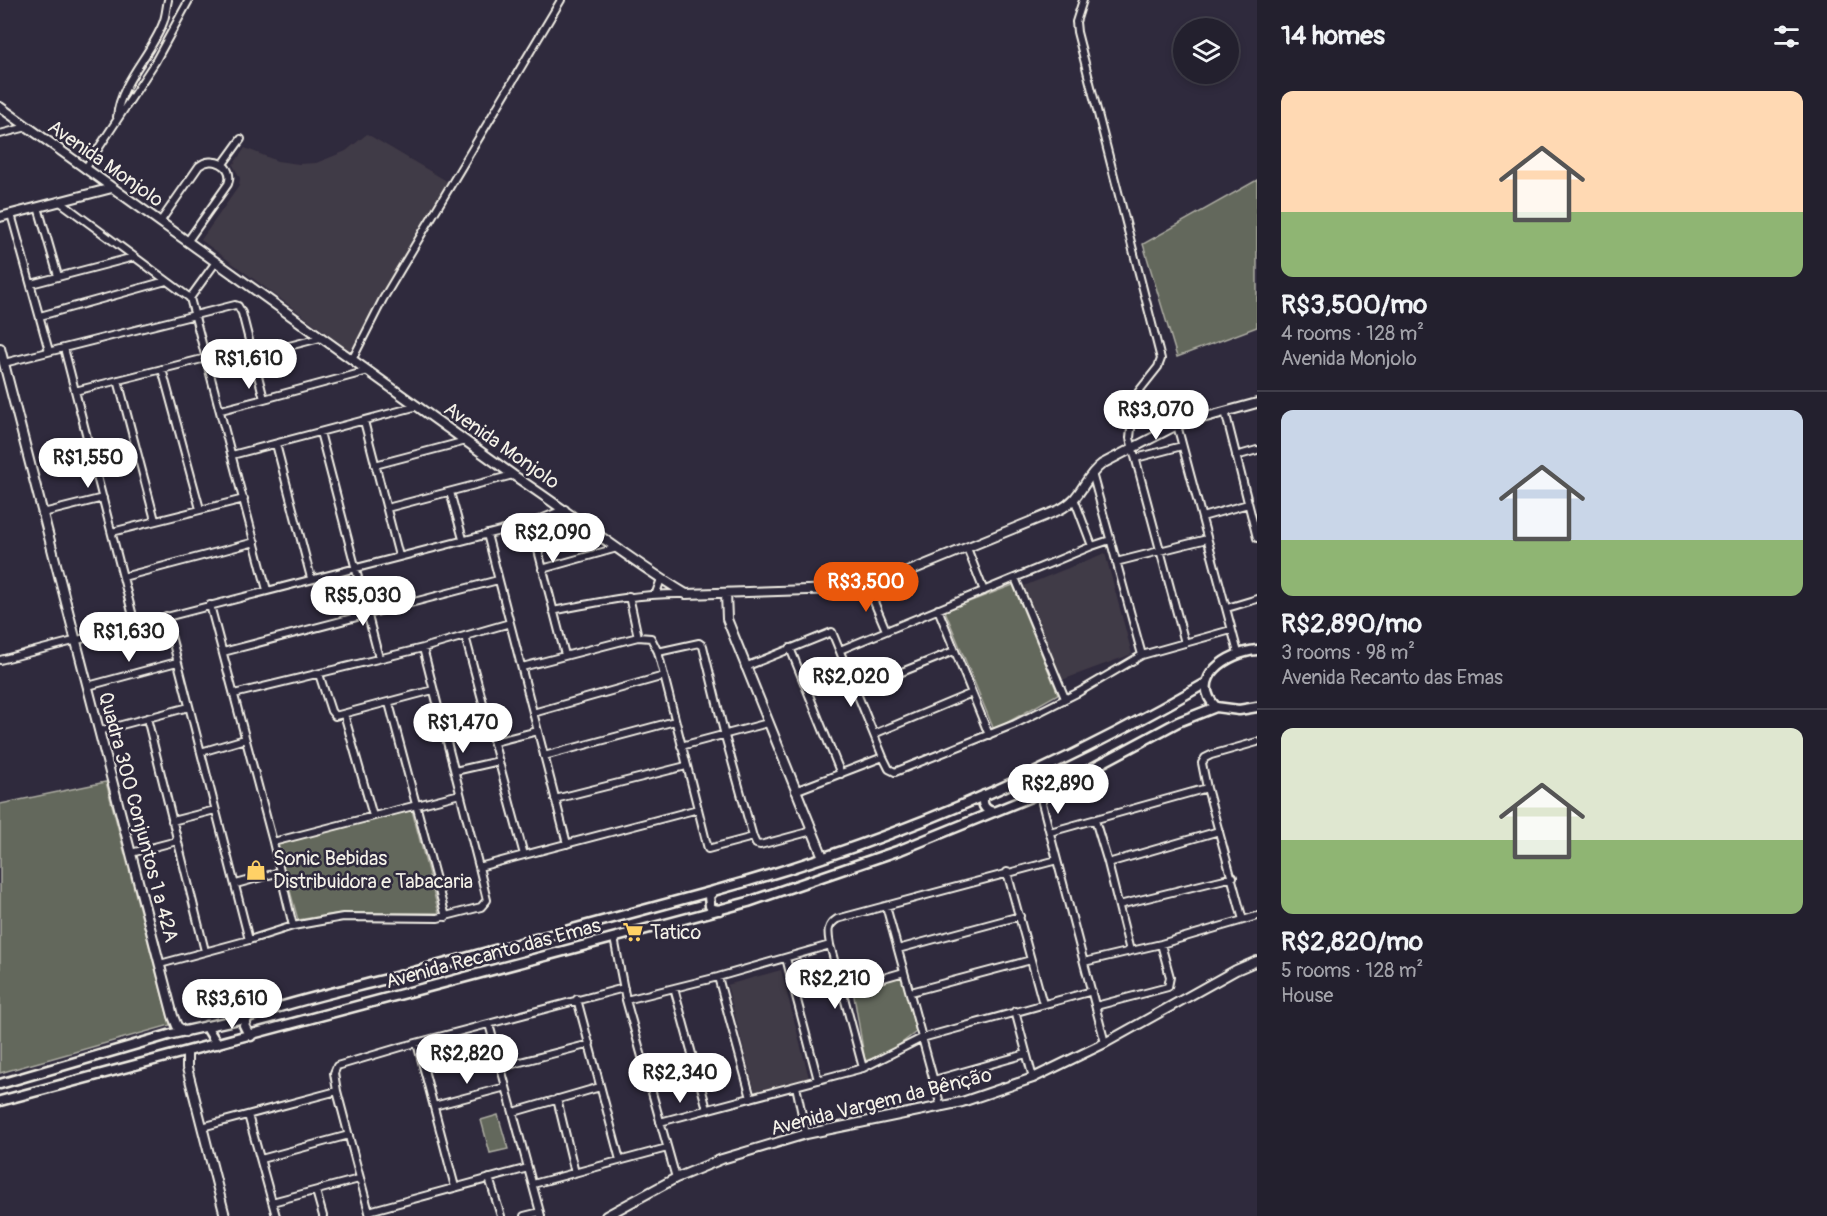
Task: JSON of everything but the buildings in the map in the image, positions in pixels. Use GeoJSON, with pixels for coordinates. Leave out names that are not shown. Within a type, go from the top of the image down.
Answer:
{"type":"FeatureCollection","features":[{"type":"Feature","properties":{"kind":"main road"},"geometry":{"type":"LineString","coordinates":[[1238,653],[1257,650]]}},
{"type":"Feature","properties":{"kind":"main road","name":"Avenida Recanto das Emas"},"geometry":{"type":"LineString","coordinates":[[0,1101],[748,902],[878,857],[1044,791],[1146,729],[1206,683],[1220,664],[1238,653]]}},
{"type":"Feature","properties":{"kind":"main road"},"geometry":{"type":"LineString","coordinates":[[1206,683],[1208,698],[1216,707],[1239,710],[1257,707]]}},
{"type":"Feature","properties":{"kind":"main road","name":"Avenida Recanto das Emas"},"geometry":{"type":"LineString","coordinates":[[0,1084],[172,1034],[248,1017],[717,890],[823,857],[943,812],[1146,729],[1178,722],[1216,707]]}},
{"type":"Feature","properties":{"kind":"main road"},"geometry":{"type":"LineString","coordinates":[[984,795],[985,808],[994,812]]}},
{"type":"Feature","properties":{"kind":"main road"},"geometry":{"type":"LineString","coordinates":[[943,812],[948,822],[945,831]]}},
{"type":"Feature","properties":{"kind":"main road"},"geometry":{"type":"LineString","coordinates":[[717,890],[710,894],[708,899],[711,908],[719,910]]}},
{"type":"Feature","properties":{"kind":"main road"},"geometry":{"type":"LineString","coordinates":[[687,897],[697,901],[698,911],[693,916]]}},
{"type":"Feature","properties":{"kind":"main road"},"geometry":{"type":"LineString","coordinates":[[248,1017],[244,1025],[251,1036]]}},
{"type":"Feature","properties":{"kind":"main road"},"geometry":{"type":"LineString","coordinates":[[227,1021],[234,1024],[237,1031],[230,1040]]}},
{"type":"Feature","properties":{"kind":"main road"},"geometry":{"type":"LineString","coordinates":[[206,1026],[217,1044]]}},
{"type":"Feature","properties":{"kind":"street"},"geometry":{"type":"LineString","coordinates":[[117,118],[118,108],[127,87],[164,21],[168,0]]}},
{"type":"Feature","properties":{"kind":"street"},"geometry":{"type":"LineString","coordinates":[[85,169],[154,62],[189,0]]}},
{"type":"Feature","properties":{"kind":"street"},"geometry":{"type":"LineString","coordinates":[[352,360],[383,299],[561,0]]}},
{"type":"Feature","properties":{"kind":"street"},"geometry":{"type":"LineString","coordinates":[[1083,0],[1077,15],[1076,27],[1161,359],[1158,367],[1134,401],[1130,433],[1132,448],[1185,643]]}},
{"type":"Feature","properties":{"kind":"street","name":"Avenida Monjolo"},"geometry":{"type":"LineString","coordinates":[[0,107],[320,338],[661,579],[686,594]]}},
{"type":"Feature","properties":{"kind":"street"},"geometry":{"type":"LineString","coordinates":[[0,134],[27,127]]}},
{"type":"Feature","properties":{"kind":"street"},"geometry":{"type":"LineString","coordinates":[[223,164],[241,139]]}},
{"type":"Feature","properties":{"kind":"street"},"geometry":{"type":"LineString","coordinates":[[160,222],[199,166],[205,161],[212,160],[223,164],[230,179],[228,184],[187,242]]}},
{"type":"Feature","properties":{"kind":"street"},"geometry":{"type":"LineString","coordinates":[[0,217],[112,188]]}},
{"type":"Feature","properties":{"kind":"street"},"geometry":{"type":"LineString","coordinates":[[59,201],[190,298],[267,590]]}},
{"type":"Feature","properties":{"kind":"street"},"geometry":{"type":"LineString","coordinates":[[38,207],[58,276]]}},
{"type":"Feature","properties":{"kind":"street"},"geometry":{"type":"LineString","coordinates":[[11,214],[49,351]]}},
{"type":"Feature","properties":{"kind":"street"},"geometry":{"type":"LineString","coordinates":[[31,284],[134,257]]}},
{"type":"Feature","properties":{"kind":"street"},"geometry":{"type":"LineString","coordinates":[[190,298],[216,262]]}},
{"type":"Feature","properties":{"kind":"street"},"geometry":{"type":"LineString","coordinates":[[40,316],[166,281]]}},
{"type":"Feature","properties":{"kind":"street"},"geometry":{"type":"LineString","coordinates":[[4,363],[230,304],[238,306],[242,313],[264,399]]}},
{"type":"Feature","properties":{"kind":"street"},"geometry":{"type":"LineString","coordinates":[[254,355],[320,338]]}},
{"type":"Feature","properties":{"kind":"street","name":"Quadra 300 Conjuntos 1 a 42A"},"geometry":{"type":"LineString","coordinates":[[0,348],[173,1016],[177,1026],[184,1032]]}},
{"type":"Feature","properties":{"kind":"street"},"geometry":{"type":"LineString","coordinates":[[64,348],[135,624]]}},
{"type":"Feature","properties":{"kind":"street"},"geometry":{"type":"LineString","coordinates":[[75,391],[206,358]]}},
{"type":"Feature","properties":{"kind":"street"},"geometry":{"type":"LineString","coordinates":[[162,369],[200,509]]}},
{"type":"Feature","properties":{"kind":"street"},"geometry":{"type":"LineString","coordinates":[[221,410],[368,371]]}},
{"type":"Feature","properties":{"kind":"street"},"geometry":{"type":"LineString","coordinates":[[118,380],[155,520]]}},
{"type":"Feature","properties":{"kind":"street"},"geometry":{"type":"LineString","coordinates":[[554,611],[656,593],[868,588],[1059,510],[1075,501],[1092,473],[1106,460],[1177,425],[1257,403]]}},
{"type":"Feature","properties":{"kind":"street"},"geometry":{"type":"LineString","coordinates":[[232,455],[418,406]]}},
{"type":"Feature","properties":{"kind":"street"},"geometry":{"type":"LineString","coordinates":[[1225,411],[1257,538]]}},
{"type":"Feature","properties":{"kind":"street"},"geometry":{"type":"LineString","coordinates":[[364,421],[399,556]]}},
{"type":"Feature","properties":{"kind":"street"},"geometry":{"type":"LineString","coordinates":[[1177,425],[1238,653]]}},
{"type":"Feature","properties":{"kind":"street"},"geometry":{"type":"LineString","coordinates":[[320,432],[379,658]]}},
{"type":"Feature","properties":{"kind":"street"},"geometry":{"type":"LineString","coordinates":[[375,465],[466,441]]}},
{"type":"Feature","properties":{"kind":"street"},"geometry":{"type":"LineString","coordinates":[[276,444],[311,578]]}},
{"type":"Feature","properties":{"kind":"street"},"geometry":{"type":"LineString","coordinates":[[1136,458],[1182,446]]}},
{"type":"Feature","properties":{"kind":"street"},"geometry":{"type":"LineString","coordinates":[[1236,456],[1257,450]]}},
{"type":"Feature","properties":{"kind":"street"},"geometry":{"type":"LineString","coordinates":[[1092,473],[1142,655]]}},
{"type":"Feature","properties":{"kind":"street"},"geometry":{"type":"LineString","coordinates":[[387,508],[513,475]]}},
{"type":"Feature","properties":{"kind":"street"},"geometry":{"type":"LineString","coordinates":[[450,492],[463,539]]}},
{"type":"Feature","properties":{"kind":"street"},"geometry":{"type":"LineString","coordinates":[[43,513],[103,498]]}},
{"type":"Feature","properties":{"kind":"street"},"geometry":{"type":"LineString","coordinates":[[112,532],[243,499]]}},
{"type":"Feature","properties":{"kind":"street"},"geometry":{"type":"LineString","coordinates":[[1075,501],[1092,546]]}},
{"type":"Feature","properties":{"kind":"street"},"geometry":{"type":"LineString","coordinates":[[1202,517],[1248,504]]}},
{"type":"Feature","properties":{"kind":"street"},"geometry":{"type":"LineString","coordinates":[[0,660],[531,523],[565,509]]}},
{"type":"Feature","properties":{"kind":"street"},"geometry":{"type":"LineString","coordinates":[[531,523],[565,655]]}},
{"type":"Feature","properties":{"kind":"street"},"geometry":{"type":"LineString","coordinates":[[487,534],[567,844]]}},
{"type":"Feature","properties":{"kind":"street"},"geometry":{"type":"LineString","coordinates":[[1116,562],[1207,539]]}},
{"type":"Feature","properties":{"kind":"street"},"geometry":{"type":"LineString","coordinates":[[840,650],[1110,540]]}},
{"type":"Feature","properties":{"kind":"street"},"geometry":{"type":"LineString","coordinates":[[123,577],[255,542]]}},
{"type":"Feature","properties":{"kind":"street"},"geometry":{"type":"LineString","coordinates":[[542,569],[617,548]]}},
{"type":"Feature","properties":{"kind":"street"},"geometry":{"type":"LineString","coordinates":[[967,548],[984,591]]}},
{"type":"Feature","properties":{"kind":"street"},"geometry":{"type":"LineString","coordinates":[[1015,578],[1065,698]]}},
{"type":"Feature","properties":{"kind":"street"},"geometry":{"type":"LineString","coordinates":[[223,652],[498,579]]}},
{"type":"Feature","properties":{"kind":"street"},"geometry":{"type":"LineString","coordinates":[[656,593],[661,579]]}},
{"type":"Feature","properties":{"kind":"street"},"geometry":{"type":"LineString","coordinates":[[868,588],[886,630]]}},
{"type":"Feature","properties":{"kind":"street"},"geometry":{"type":"LineString","coordinates":[[726,593],[727,619],[823,857]]}},
{"type":"Feature","properties":{"kind":"street"},"geometry":{"type":"LineString","coordinates":[[629,596],[638,637]]}},
{"type":"Feature","properties":{"kind":"street"},"geometry":{"type":"LineString","coordinates":[[1227,608],[1257,599]]}},
{"type":"Feature","properties":{"kind":"street"},"geometry":{"type":"LineString","coordinates":[[210,605],[293,926]]}},
{"type":"Feature","properties":{"kind":"street"},"geometry":{"type":"LineString","coordinates":[[938,609],[989,735]]}},
{"type":"Feature","properties":{"kind":"street"},"geometry":{"type":"LineString","coordinates":[[166,616],[249,940]]}},
{"type":"Feature","properties":{"kind":"street"},"geometry":{"type":"LineString","coordinates":[[234,694],[423,648],[510,623]]}},
{"type":"Feature","properties":{"kind":"street"},"geometry":{"type":"LineString","coordinates":[[745,667],[832,632],[883,757],[889,769],[896,772],[989,735],[1065,698],[1142,655],[1231,630]]}},
{"type":"Feature","properties":{"kind":"street"},"geometry":{"type":"LineString","coordinates":[[465,636],[524,855]]}},
{"type":"Feature","properties":{"kind":"street"},"geometry":{"type":"LineString","coordinates":[[522,667],[638,637],[651,638],[658,652],[708,849],[753,837]]}},
{"type":"Feature","properties":{"kind":"street"},"geometry":{"type":"LineString","coordinates":[[658,652],[702,644],[756,844],[760,845],[812,831]]}},
{"type":"Feature","properties":{"kind":"street"},"geometry":{"type":"LineString","coordinates":[[160,964],[293,926],[343,916],[431,918],[484,905],[486,896],[423,648]]}},
{"type":"Feature","properties":{"kind":"street"},"geometry":{"type":"LineString","coordinates":[[790,648],[840,774]]}},
{"type":"Feature","properties":{"kind":"street"},"geometry":{"type":"LineString","coordinates":[[857,690],[954,651]]}},
{"type":"Feature","properties":{"kind":"street"},"geometry":{"type":"LineString","coordinates":[[88,686],[177,662]]}},
{"type":"Feature","properties":{"kind":"street"},"geometry":{"type":"LineString","coordinates":[[319,674],[333,715],[389,703],[433,690]]}},
{"type":"Feature","properties":{"kind":"street"},"geometry":{"type":"LineString","coordinates":[[533,712],[664,676]]}},
{"type":"Feature","properties":{"kind":"street"},"geometry":{"type":"LineString","coordinates":[[874,734],[972,693]]}},
{"type":"Feature","properties":{"kind":"street"},"geometry":{"type":"LineString","coordinates":[[389,703],[446,916]]}},
{"type":"Feature","properties":{"kind":"street"},"geometry":{"type":"LineString","coordinates":[[99,731],[189,707]]}},
{"type":"Feature","properties":{"kind":"street"},"geometry":{"type":"LineString","coordinates":[[344,714],[373,816]]}},
{"type":"Feature","properties":{"kind":"street"},"geometry":{"type":"LineString","coordinates":[[147,718],[205,951]]}},
{"type":"Feature","properties":{"kind":"street"},"geometry":{"type":"LineString","coordinates":[[544,756],[675,721]]}},
{"type":"Feature","properties":{"kind":"street"},"geometry":{"type":"LineString","coordinates":[[681,746],[768,723]]}},
{"type":"Feature","properties":{"kind":"street"},"geometry":{"type":"LineString","coordinates":[[494,742],[538,730]]}},
{"type":"Feature","properties":{"kind":"street"},"geometry":{"type":"LineString","coordinates":[[201,752],[245,739]]}},
{"type":"Feature","properties":{"kind":"street"},"geometry":{"type":"LineString","coordinates":[[1243,920],[1202,763],[1211,755],[1257,742]]}},
{"type":"Feature","properties":{"kind":"street"},"geometry":{"type":"LineString","coordinates":[[795,791],[883,757]]}},
{"type":"Feature","properties":{"kind":"street"},"geometry":{"type":"LineString","coordinates":[[455,771],[499,761]]}},
{"type":"Feature","properties":{"kind":"street"},"geometry":{"type":"LineString","coordinates":[[555,800],[686,766]]}},
{"type":"Feature","properties":{"kind":"street"},"geometry":{"type":"LineString","coordinates":[[1050,832],[1207,788]]}},
{"type":"Feature","properties":{"kind":"street"},"geometry":{"type":"LineString","coordinates":[[1044,791],[1042,803],[1105,1042]]}},
{"type":"Feature","properties":{"kind":"street"},"geometry":{"type":"LineString","coordinates":[[273,842],[460,794]]}},
{"type":"Feature","properties":{"kind":"street"},"geometry":{"type":"LineString","coordinates":[[1033,796],[1042,803]]}},
{"type":"Feature","properties":{"kind":"street"},"geometry":{"type":"LineString","coordinates":[[479,867],[698,809]]}},
{"type":"Feature","properties":{"kind":"street"},"geometry":{"type":"LineString","coordinates":[[172,821],[215,810]]}},
{"type":"Feature","properties":{"kind":"street"},"geometry":{"type":"LineString","coordinates":[[1095,820],[1130,951]]}},
{"type":"Feature","properties":{"kind":"street"},"geometry":{"type":"LineString","coordinates":[[1108,863],[1219,831]]}},
{"type":"Feature","properties":{"kind":"street"},"geometry":{"type":"LineString","coordinates":[[131,853],[177,842]]}},
{"type":"Feature","properties":{"kind":"street"},"geometry":{"type":"LineString","coordinates":[[863,1068],[830,945],[828,933],[832,923],[837,919],[1057,860]]}},
{"type":"Feature","properties":{"kind":"street"},"geometry":{"type":"LineString","coordinates":[[236,884],[280,872]]}},
{"type":"Feature","properties":{"kind":"street"},"geometry":{"type":"LineString","coordinates":[[1007,872],[1043,1004]]}},
{"type":"Feature","properties":{"kind":"street"},"geometry":{"type":"LineString","coordinates":[[1119,905],[1233,877]]}},
{"type":"Feature","properties":{"kind":"street"},"geometry":{"type":"LineString","coordinates":[[886,906],[941,1107]]}},
{"type":"Feature","properties":{"kind":"street"},"geometry":{"type":"LineString","coordinates":[[898,949],[1020,916]]}},
{"type":"Feature","properties":{"kind":"street"},"geometry":{"type":"LineString","coordinates":[[1084,962],[1161,944],[1257,916]]}},
{"type":"Feature","properties":{"kind":"street"},"geometry":{"type":"LineString","coordinates":[[614,938],[626,1000],[676,1178]]}},
{"type":"Feature","properties":{"kind":"street"},"geometry":{"type":"LineString","coordinates":[[1096,1006],[1168,987],[1170,977],[1161,944]]}},
{"type":"Feature","properties":{"kind":"street"},"geometry":{"type":"LineString","coordinates":[[626,1000],[830,945]]}},
{"type":"Feature","properties":{"kind":"street"},"geometry":{"type":"LineString","coordinates":[[786,958],[818,1080]]}},
{"type":"Feature","properties":{"kind":"street"},"geometry":{"type":"LineString","coordinates":[[911,992],[1031,960]]}},
{"type":"Feature","properties":{"kind":"street","name":"Avenida Vargem da Bênção"},"geometry":{"type":"LineString","coordinates":[[606,1216],[676,1178],[722,1159],[806,1134],[941,1107],[1033,1078],[1257,961]]}},
{"type":"Feature","properties":{"kind":"street"},"geometry":{"type":"LineString","coordinates":[[842,990],[904,972]]}},
{"type":"Feature","properties":{"kind":"street"},"geometry":{"type":"LineString","coordinates":[[718,977],[751,1098]]}},
{"type":"Feature","properties":{"kind":"street"},"geometry":{"type":"LineString","coordinates":[[528,1168],[455,1187],[370,1214],[337,1091],[334,1073],[336,1068],[341,1064],[624,988]]}},
{"type":"Feature","properties":{"kind":"street"},"geometry":{"type":"LineString","coordinates":[[674,988],[707,1109]]}},
{"type":"Feature","properties":{"kind":"street"},"geometry":{"type":"LineString","coordinates":[[660,1122],[863,1068],[922,1038],[1092,991]]}},
{"type":"Feature","properties":{"kind":"street"},"geometry":{"type":"LineString","coordinates":[[577,999],[620,1161]]}},
{"type":"Feature","properties":{"kind":"street"},"geometry":{"type":"LineString","coordinates":[[1015,1011],[1033,1078]]}},
{"type":"Feature","properties":{"kind":"street","name":"Quadra 300 Conjuntos 1 a 42A"},"geometry":{"type":"LineString","coordinates":[[172,1034],[173,1016]]}},
{"type":"Feature","properties":{"kind":"street"},"geometry":{"type":"LineString","coordinates":[[489,1024],[541,1214],[524,1216]]}},
{"type":"Feature","properties":{"kind":"street"},"geometry":{"type":"LineString","coordinates":[[417,1043],[455,1187]]}},
{"type":"Feature","properties":{"kind":"street"},"geometry":{"type":"LineString","coordinates":[[501,1067],[590,1044]]}},
{"type":"Feature","properties":{"kind":"street"},"geometry":{"type":"LineString","coordinates":[[183,1053],[225,1216]]}},
{"type":"Feature","properties":{"kind":"street"},"geometry":{"type":"LineString","coordinates":[[934,1080],[1026,1054]]}},
{"type":"Feature","properties":{"kind":"street"},"geometry":{"type":"LineString","coordinates":[[796,1086],[806,1134]]}},
{"type":"Feature","properties":{"kind":"street"},"geometry":{"type":"LineString","coordinates":[[434,1106],[506,1087]]}},
{"type":"Feature","properties":{"kind":"street"},"geometry":{"type":"LineString","coordinates":[[514,1112],[600,1087]]}},
{"type":"Feature","properties":{"kind":"street"},"geometry":{"type":"LineString","coordinates":[[202,1127],[337,1091]]}},
{"type":"Feature","properties":{"kind":"street"},"geometry":{"type":"LineString","coordinates":[[557,1099],[575,1173]]}},
{"type":"Feature","properties":{"kind":"street"},"geometry":{"type":"LineString","coordinates":[[248,1114],[276,1216]]}},
{"type":"Feature","properties":{"kind":"street"},"geometry":{"type":"LineString","coordinates":[[261,1159],[349,1135]]}},
{"type":"Feature","properties":{"kind":"street"},"geometry":{"type":"LineString","coordinates":[[532,1184],[667,1148]]}},
{"type":"Feature","properties":{"kind":"street"},"geometry":{"type":"LineString","coordinates":[[489,1178],[501,1216]]}},
{"type":"Feature","properties":{"kind":"street"},"geometry":{"type":"LineString","coordinates":[[272,1202],[360,1179]]}},
{"type":"Feature","properties":{"kind":"street"},"geometry":{"type":"LineString","coordinates":[[316,1191],[323,1216]]}},
{"type":"Feature","properties":{"kind":"shaded area"},"geometry":{"type":"Polygon","coordinates":[[[367,134],[450,183],[352,352],[201,240],[239,186],[240,178],[233,165],[245,148],[277,161],[299,164],[316,163],[346,151],[367,134]]]}},
{"type":"Feature","properties":{"kind":"shaded area"},"geometry":{"type":"Polygon","coordinates":[[[1257,180],[1257,327],[1177,357],[1143,244],[1257,180]]]}},
{"type":"Feature","properties":{"kind":"shaded area"},"geometry":{"type":"Polygon","coordinates":[[[1105,553],[1132,654],[1062,680],[1024,586],[1105,553]]]}},
{"type":"Feature","properties":{"kind":"shaded area"},"geometry":{"type":"Polygon","coordinates":[[[1013,585],[1058,694],[994,730],[945,611],[1013,585]]]}},
{"type":"Feature","properties":{"kind":"shaded area"},"geometry":{"type":"Polygon","coordinates":[[[106,782],[170,1025],[0,1073],[0,804],[106,782]]]}},
{"type":"Feature","properties":{"kind":"shaded area"},"geometry":{"type":"Polygon","coordinates":[[[412,810],[439,913],[342,913],[298,920],[277,844],[412,810]]]}},
{"type":"Feature","properties":{"kind":"shaded area"},"geometry":{"type":"Polygon","coordinates":[[[781,970],[809,1078],[755,1092],[727,985],[781,970]]]}},
{"type":"Feature","properties":{"kind":"shaded area"},"geometry":{"type":"Polygon","coordinates":[[[902,976],[916,1032],[890,1052],[865,1061],[853,990],[902,976]]]}},
{"type":"Feature","properties":{"kind":"shaded area"},"geometry":{"type":"Polygon","coordinates":[[[498,1115],[508,1149],[490,1153],[481,1120],[498,1115]]]}},
{"type":"Feature","properties":{"kind":"place","name":"Sonic Bebidas Distribuidora e Tabacaria"},"geometry":{"type":"Point","coordinates":[256,870]}},
{"type":"Feature","properties":{"kind":"place","name":"Tatico"},"geometry":{"type":"Point","coordinates":[633,932]}}]}
